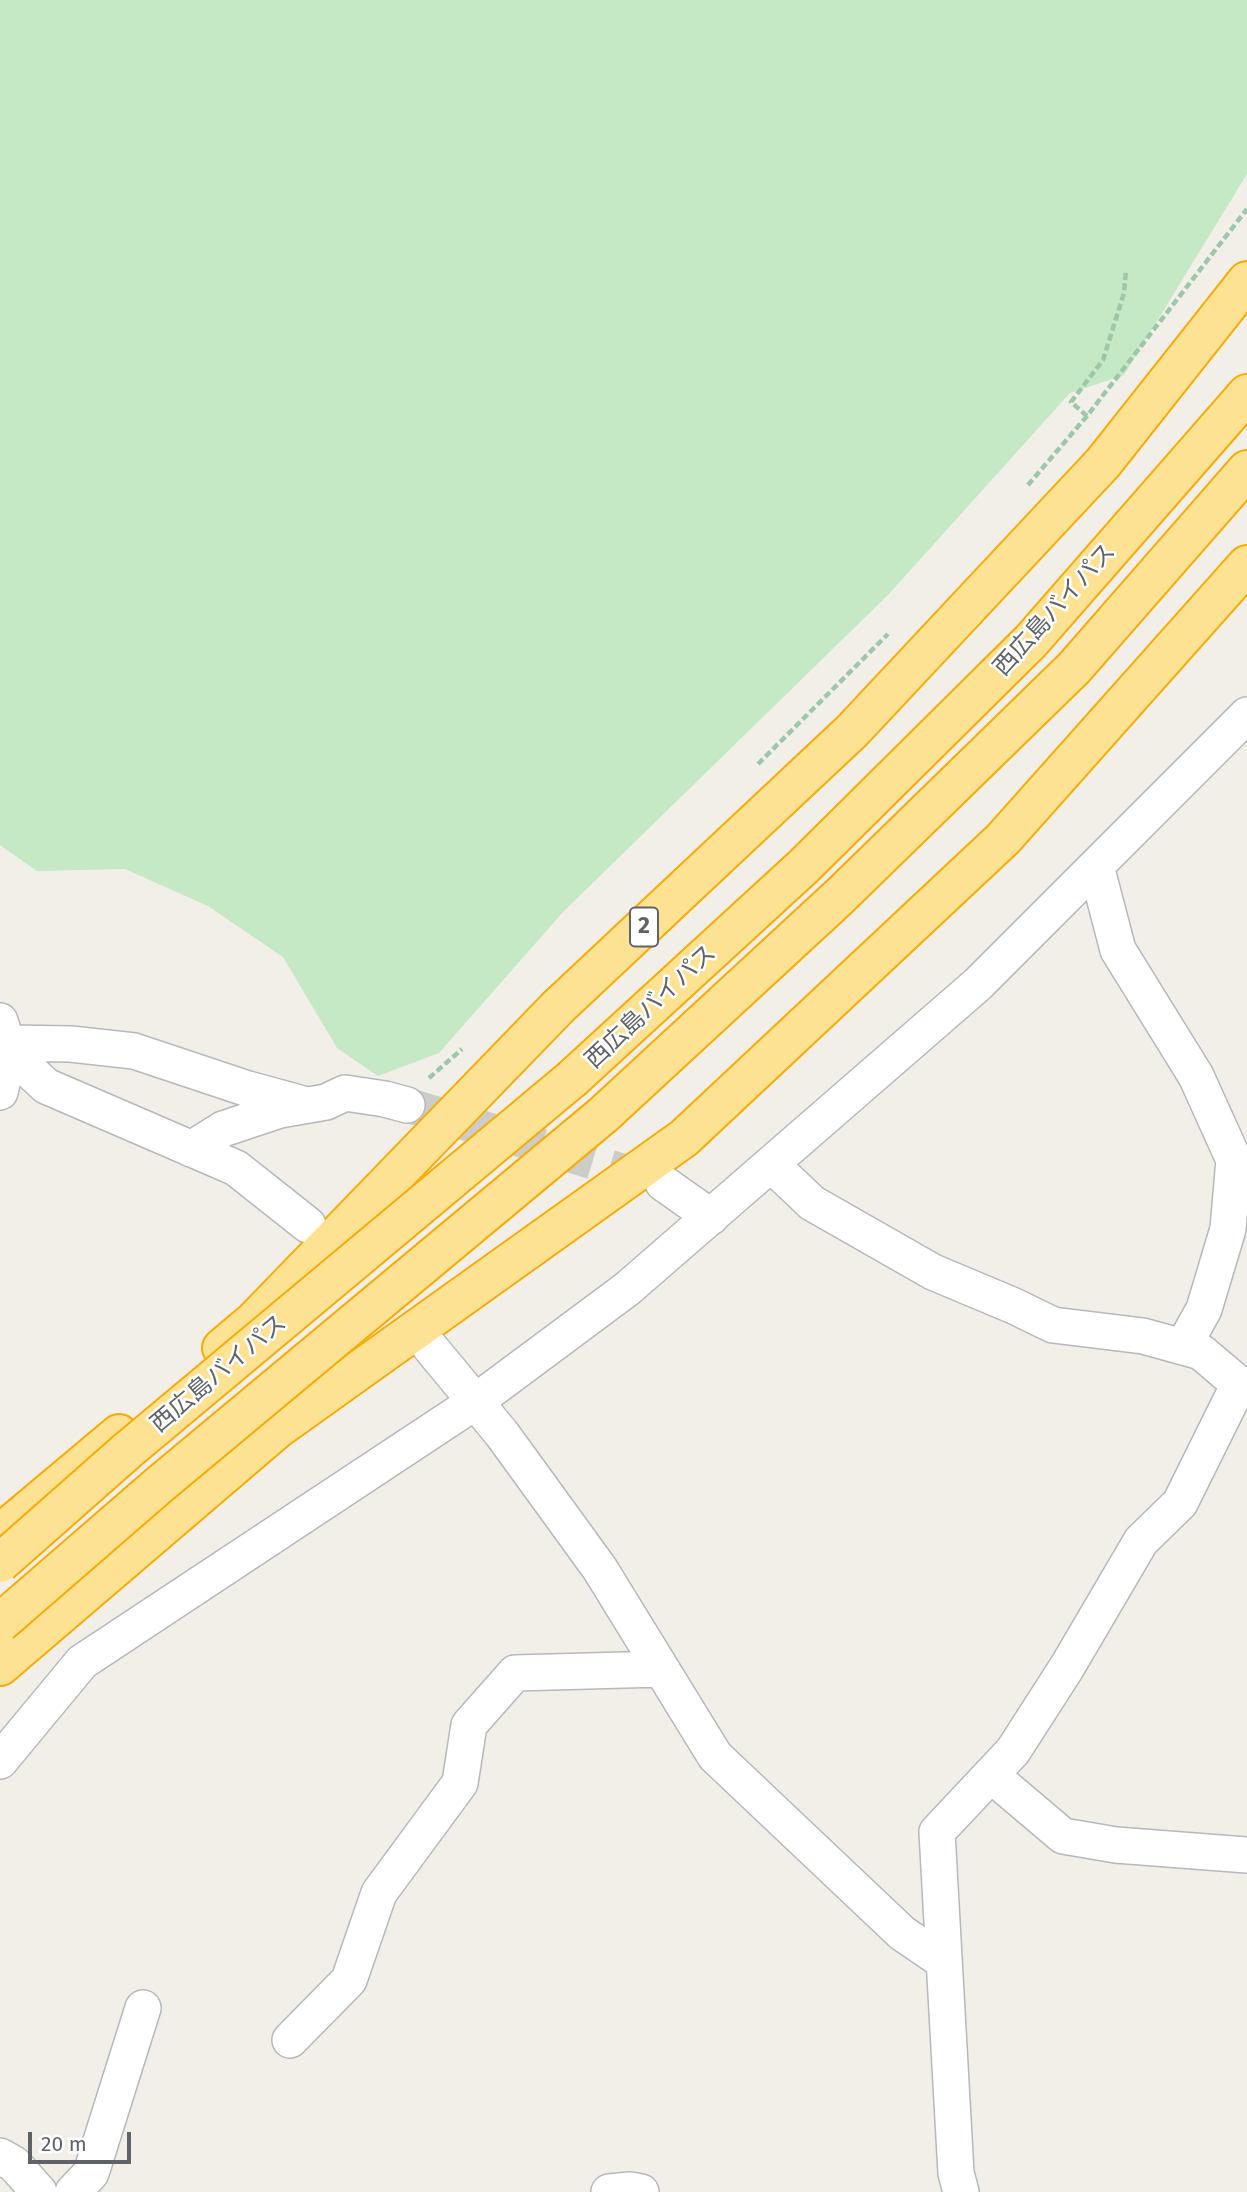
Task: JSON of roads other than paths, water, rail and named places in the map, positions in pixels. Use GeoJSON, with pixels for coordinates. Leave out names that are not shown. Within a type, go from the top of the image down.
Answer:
{"type":"FeatureCollection","features":[{"type":"Feature","properties":{"kind":"highway","name":"2"},"geometry":{"type":"LineString","coordinates":[[0,1534],[254,1321],[558,1007],[852,731],[1103,463],[1247,281]]}},
{"type":"Feature","properties":{"kind":"highway","name":"西広島バイパス"},"geometry":{"type":"LineString","coordinates":[[0,1563],[128,1450],[573,1078],[804,866],[1031,641],[1247,394]]}},
{"type":"Feature","properties":{"kind":"highway","name":"西広島バイパス"},"geometry":{"type":"LineString","coordinates":[[0,1623],[159,1485],[603,1115],[839,897],[1074,668],[1247,470]]}},
{"type":"Feature","properties":{"kind":"highway"},"geometry":{"type":"LineString","coordinates":[[0,1666],[276,1429],[684,1138],[1003,839],[1247,565]]}},
{"type":"Feature","properties":{"kind":"street"},"geometry":{"type":"LineString","coordinates":[[0,1761],[82,1662],[475,1402],[627,1289],[978,985],[1247,715]]}},
{"type":"Feature","properties":{"kind":"street"},"geometry":{"type":"LineString","coordinates":[[1096,866],[1118,950],[1196,1076],[1234,1160],[1228,1229],[1204,1309],[1183,1347]]}},
{"type":"Feature","properties":{"kind":"street"},"geometry":{"type":"LineString","coordinates":[[0,1093],[6,1038]]}},
{"type":"Feature","properties":{"kind":"street"},"geometry":{"type":"LineString","coordinates":[[6,1038],[134,1051],[248,1089],[303,1104]]}},
{"type":"Feature","properties":{"kind":"street"},"geometry":{"type":"LineString","coordinates":[[6,1038],[46,1086],[236,1168],[308,1225]]}},
{"type":"Feature","properties":{"kind":"street"},"geometry":{"type":"LineString","coordinates":[[191,1149],[223,1129],[303,1104],[326,1102],[345,1093],[402,1104]]}},
{"type":"Feature","properties":{"kind":"street"},"geometry":{"type":"LineString","coordinates":[[771,1164],[811,1203],[933,1272],[1054,1325],[1143,1336],[1201,1352],[1243,1388],[1180,1503],[1141,1541],[1067,1667],[1013,1751],[937,1832],[956,2173],[961,2192]]}},
{"type":"Feature","properties":{"kind":"street"},"geometry":{"type":"LineString","coordinates":[[663,1183],[711,1217]]}},
{"type":"Feature","properties":{"kind":"street"},"geometry":{"type":"LineString","coordinates":[[358,1268],[384,1292]]}},
{"type":"Feature","properties":{"kind":"street"},"geometry":{"type":"LineString","coordinates":[[430,1347],[502,1434],[600,1569],[715,1756],[901,1933],[943,1961]]}},
{"type":"Feature","properties":{"kind":"street"},"geometry":{"type":"LineString","coordinates":[[290,2039],[349,1980],[379,1893],[460,1783],[469,1725],[515,1673],[662,1669]]}},
{"type":"Feature","properties":{"kind":"street"},"geometry":{"type":"LineString","coordinates":[[990,1775],[1063,1836],[1115,1845],[1247,1856]]}},
{"type":"Feature","properties":{"kind":"street"},"geometry":{"type":"LineString","coordinates":[[73,2192],[91,2173],[144,2008]]}},
{"type":"Feature","properties":{"kind":"street"},"geometry":{"type":"LineString","coordinates":[[0,2157],[14,2164],[39,2192]]}},
{"type":"Feature","properties":{"kind":"street"},"geometry":{"type":"LineString","coordinates":[[609,2192],[641,2192]]}},
{"type":"Feature","properties":{"kind":"tunnel"},"geometry":{"type":"LineString","coordinates":[[407,1105],[655,1181]]}}]}
